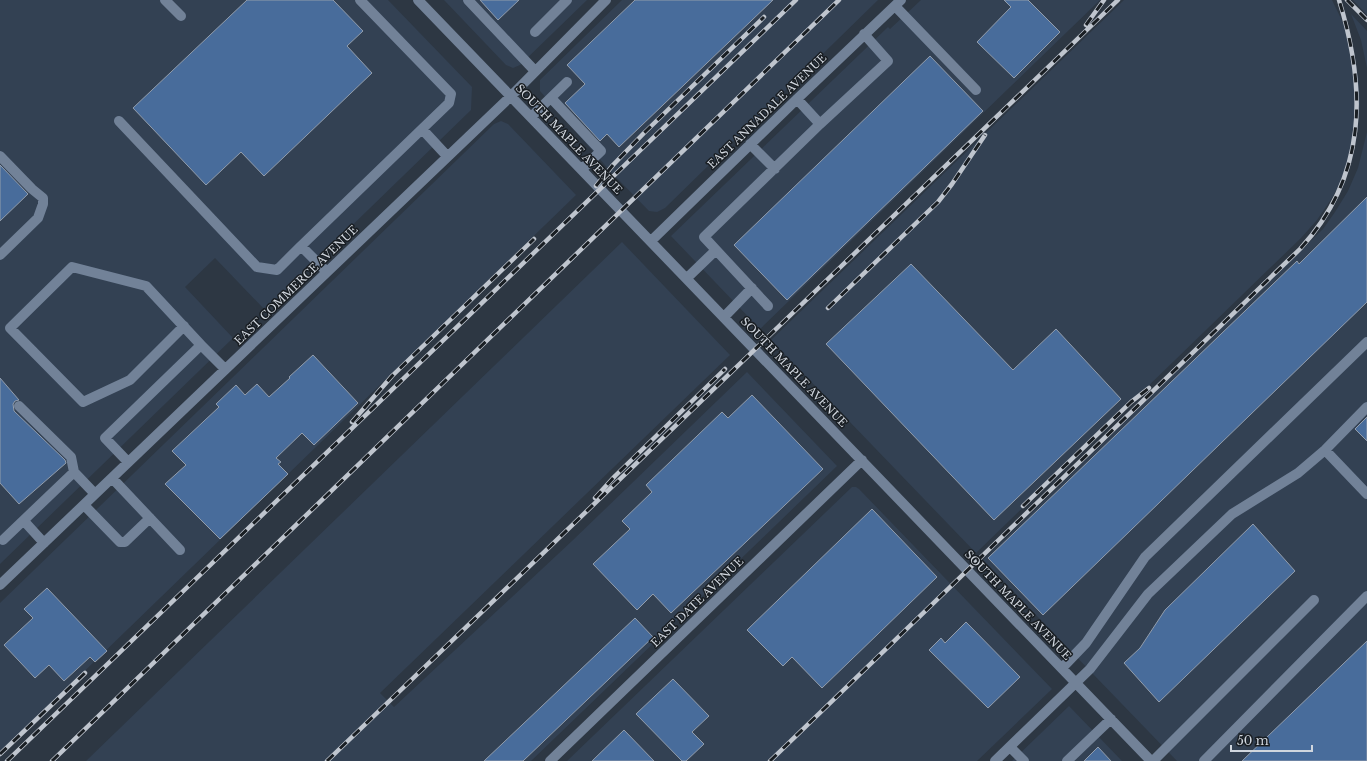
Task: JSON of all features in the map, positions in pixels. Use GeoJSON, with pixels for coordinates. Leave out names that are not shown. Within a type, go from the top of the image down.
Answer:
{"type":"FeatureCollection","features":[{"type":"Feature","properties":{"kind":"street"},"geometry":{"type":"LineString","coordinates":[[166,0],[181,16]]}},
{"type":"Feature","properties":{"kind":"street"},"geometry":{"type":"LineString","coordinates":[[119,122],[256,267],[277,270],[448,104],[451,94],[360,0]]}},
{"type":"Feature","properties":{"kind":"street","name":"SOUTH MAPLE AVENUE"},"geometry":{"type":"LineString","coordinates":[[418,0],[1152,761]]}},
{"type":"Feature","properties":{"kind":"street"},"geometry":{"type":"LineString","coordinates":[[468,0],[535,71]]}},
{"type":"Feature","properties":{"kind":"street"},"geometry":{"type":"LineString","coordinates":[[534,32],[568,0]]}},
{"type":"Feature","properties":{"kind":"street","name":"EAST COMMERCE AVENUE"},"geometry":{"type":"LineString","coordinates":[[0,585],[511,96],[606,0]]}},
{"type":"Feature","properties":{"kind":"street"},"geometry":{"type":"LineString","coordinates":[[898,3],[976,90]]}},
{"type":"Feature","properties":{"kind":"street","name":"EAST ANNADALE AVENUE"},"geometry":{"type":"LineString","coordinates":[[651,241],[864,34],[898,3]]}},
{"type":"Feature","properties":{"kind":"street"},"geometry":{"type":"LineString","coordinates":[[768,306],[704,237],[820,124],[888,61],[864,34]]}},
{"type":"Feature","properties":{"kind":"street"},"geometry":{"type":"LineString","coordinates":[[531,117],[567,82]]}},
{"type":"Feature","properties":{"kind":"street"},"geometry":{"type":"LineString","coordinates":[[551,98],[601,150],[582,169]]}},
{"type":"Feature","properties":{"kind":"street"},"geometry":{"type":"LineString","coordinates":[[797,99],[820,124]]}},
{"type":"Feature","properties":{"kind":"street"},"geometry":{"type":"LineString","coordinates":[[422,129],[447,156]]}},
{"type":"Feature","properties":{"kind":"street"},"geometry":{"type":"LineString","coordinates":[[750,144],[774,169]]}},
{"type":"Feature","properties":{"kind":"street"},"geometry":{"type":"LineString","coordinates":[[0,156],[32,189],[43,198],[43,204],[38,218],[0,255]]}},
{"type":"Feature","properties":{"kind":"street"},"geometry":{"type":"LineString","coordinates":[[301,246],[327,272]]}},
{"type":"Feature","properties":{"kind":"street"},"geometry":{"type":"LineString","coordinates":[[687,278],[716,250]]}},
{"type":"Feature","properties":{"kind":"street"},"geometry":{"type":"LineString","coordinates":[[184,326],[130,380],[83,402],[10,328],[72,267],[146,286],[225,369]]}},
{"type":"Feature","properties":{"kind":"street"},"geometry":{"type":"LineString","coordinates":[[724,317],[752,288]]}},
{"type":"Feature","properties":{"kind":"street"},"geometry":{"type":"LineString","coordinates":[[1062,668],[1086,643],[1145,557],[1367,342]]}},
{"type":"Feature","properties":{"kind":"street"},"geometry":{"type":"LineString","coordinates":[[128,462],[106,438],[201,345]]}},
{"type":"Feature","properties":{"kind":"street"},"geometry":{"type":"LineString","coordinates":[[19,406],[72,457],[74,472],[95,494]]}},
{"type":"Feature","properties":{"kind":"street"},"geometry":{"type":"LineString","coordinates":[[996,761],[1090,668],[1148,594],[1232,514],[1298,473],[1325,450],[1367,407]]}},
{"type":"Feature","properties":{"kind":"street"},"geometry":{"type":"LineString","coordinates":[[1325,450],[1367,494]]}},
{"type":"Feature","properties":{"kind":"street","name":"EAST DATE AVENUE"},"geometry":{"type":"LineString","coordinates":[[550,761],[862,460]]}},
{"type":"Feature","properties":{"kind":"street"},"geometry":{"type":"LineString","coordinates":[[4,540],[74,472]]}},
{"type":"Feature","properties":{"kind":"street"},"geometry":{"type":"LineString","coordinates":[[112,478],[180,550]]}},
{"type":"Feature","properties":{"kind":"street"},"geometry":{"type":"LineString","coordinates":[[84,505],[120,542],[125,542],[150,518]]}},
{"type":"Feature","properties":{"kind":"street"},"geometry":{"type":"LineString","coordinates":[[24,521],[44,543]]}},
{"type":"Feature","properties":{"kind":"street"},"geometry":{"type":"LineString","coordinates":[[1204,761],[1367,596]]}},
{"type":"Feature","properties":{"kind":"street"},"geometry":{"type":"LineString","coordinates":[[1152,761],[1314,600]]}},
{"type":"Feature","properties":{"kind":"street"},"geometry":{"type":"LineString","coordinates":[[1066,761],[1111,719]]}},
{"type":"Feature","properties":{"kind":"street"},"geometry":{"type":"LineString","coordinates":[[1010,747],[1024,761]]}},
{"type":"Feature","properties":{"kind":"shaded area"},"geometry":{"type":"Polygon","coordinates":[[[0,0],[388,0],[472,87],[471,110],[265,310],[215,258],[185,287],[233,338],[0,564],[0,0]]]}},
{"type":"Feature","properties":{"kind":"shaded area"},"geometry":{"type":"Polygon","coordinates":[[[444,0],[587,0],[520,65],[513,68],[506,65],[444,0]]]}},
{"type":"Feature","properties":{"kind":"shaded area"},"geometry":{"type":"Polygon","coordinates":[[[622,0],[878,0],[665,208],[657,212],[649,211],[612,173],[540,91],[540,80],[622,0]]]}},
{"type":"Feature","properties":{"kind":"shaded area"},"geometry":{"type":"Polygon","coordinates":[[[921,0],[1100,0],[760,329],[671,236],[888,27],[890,29],[921,0]]]}},
{"type":"Feature","properties":{"kind":"shaded area"},"geometry":{"type":"Polygon","coordinates":[[[1124,0],[1332,0],[1348,33],[1354,52],[1358,76],[1360,102],[1358,126],[1352,152],[1345,174],[1332,198],[1317,220],[1301,238],[976,553],[771,340],[1124,0]]]}},
{"type":"Feature","properties":{"kind":"shaded area"},"geometry":{"type":"Polygon","coordinates":[[[1353,0],[1367,0],[1367,15],[1353,0]]]}},
{"type":"Feature","properties":{"kind":"shaded area"},"geometry":{"type":"Polygon","coordinates":[[[1351,14],[1367,31],[1367,68],[1361,40],[1351,14]]]}},
{"type":"Feature","properties":{"kind":"shaded area"},"geometry":{"type":"Polygon","coordinates":[[[501,121],[508,124],[576,195],[0,753],[0,603],[494,124],[501,121]]]}},
{"type":"Feature","properties":{"kind":"shaded area"},"geometry":{"type":"Polygon","coordinates":[[[1367,132],[1367,761],[1177,761],[983,560],[1323,229],[1348,191],[1358,168],[1367,132]]]}},
{"type":"Feature","properties":{"kind":"shaded area"},"geometry":{"type":"Polygon","coordinates":[[[622,242],[730,355],[380,693],[394,707],[572,541],[747,372],[837,466],[531,761],[86,761],[622,242]]]}},
{"type":"Feature","properties":{"kind":"shaded area"},"geometry":{"type":"Polygon","coordinates":[[[852,487],[859,489],[1052,689],[977,761],[567,761],[852,487]]]}},
{"type":"Feature","properties":{"kind":"shaded area"},"geometry":{"type":"Polygon","coordinates":[[[1069,706],[1122,761],[1012,761],[1069,706]]]}},
{"type":"Feature","properties":{"kind":"building"},"geometry":{"type":"Polygon","coordinates":[[[247,0],[333,0],[363,31],[347,46],[372,73],[264,176],[241,152],[206,185],[133,108],[247,0]]]}},
{"type":"Feature","properties":{"kind":"building"},"geometry":{"type":"Polygon","coordinates":[[[480,0],[519,0],[498,20],[480,0]]]}},
{"type":"Feature","properties":{"kind":"building"},"geometry":{"type":"Polygon","coordinates":[[[635,0],[773,0],[619,147],[607,134],[600,141],[565,103],[585,84],[567,65],[635,0]]]}},
{"type":"Feature","properties":{"kind":"building"},"geometry":{"type":"Polygon","coordinates":[[[1004,0],[1028,0],[1060,32],[1014,78],[977,42],[1011,7],[1004,0]]]}},
{"type":"Feature","properties":{"kind":"building"},"geometry":{"type":"Polygon","coordinates":[[[930,56],[983,111],[787,300],[734,245],[930,56]]]}},
{"type":"Feature","properties":{"kind":"building"},"geometry":{"type":"Polygon","coordinates":[[[0,165],[28,194],[0,221],[0,165]]]}},
{"type":"Feature","properties":{"kind":"building"},"geometry":{"type":"Polygon","coordinates":[[[1367,197],[1367,302],[1043,615],[988,558],[1297,261],[1299,264],[1367,197]]]}},
{"type":"Feature","properties":{"kind":"building"},"geometry":{"type":"Polygon","coordinates":[[[911,264],[1013,370],[1056,329],[1121,399],[994,520],[826,344],[911,264]]]}},
{"type":"Feature","properties":{"kind":"building"},"geometry":{"type":"Polygon","coordinates":[[[313,355],[358,403],[314,445],[302,433],[276,458],[281,462],[278,464],[288,474],[220,539],[165,484],[186,465],[172,451],[219,407],[216,404],[236,385],[245,395],[257,384],[269,397],[313,355]]]}},
{"type":"Feature","properties":{"kind":"building"},"geometry":{"type":"Polygon","coordinates":[[[0,378],[19,400],[15,401],[13,404],[14,411],[65,460],[66,463],[19,504],[0,483],[0,378]]]}},
{"type":"Feature","properties":{"kind":"building"},"geometry":{"type":"Polygon","coordinates":[[[752,395],[823,469],[671,613],[653,594],[637,610],[593,564],[630,529],[622,521],[652,492],[646,485],[722,412],[728,418],[752,395]]]}},
{"type":"Feature","properties":{"kind":"building"},"geometry":{"type":"Polygon","coordinates":[[[1367,417],[1367,441],[1355,429],[1367,417]]]}},
{"type":"Feature","properties":{"kind":"building"},"geometry":{"type":"Polygon","coordinates":[[[872,509],[937,577],[822,688],[792,657],[783,666],[747,630],[872,509]]]}},
{"type":"Feature","properties":{"kind":"building"},"geometry":{"type":"Polygon","coordinates":[[[1253,524],[1295,571],[1159,702],[1124,663],[1140,648],[1165,610],[1253,524]]]}},
{"type":"Feature","properties":{"kind":"building"},"geometry":{"type":"Polygon","coordinates":[[[47,588],[107,651],[95,662],[90,657],[64,681],[49,665],[35,678],[4,645],[33,618],[24,609],[47,588]]]}},
{"type":"Feature","properties":{"kind":"building"},"geometry":{"type":"Polygon","coordinates":[[[635,618],[653,637],[523,761],[484,761],[635,618]]]}},
{"type":"Feature","properties":{"kind":"building"},"geometry":{"type":"Polygon","coordinates":[[[966,622],[1020,677],[988,708],[929,650],[941,638],[945,643],[966,622]]]}},
{"type":"Feature","properties":{"kind":"building"},"geometry":{"type":"Polygon","coordinates":[[[1367,641],[1367,761],[1242,761],[1367,641]]]}},
{"type":"Feature","properties":{"kind":"building"},"geometry":{"type":"Polygon","coordinates":[[[673,679],[709,716],[692,732],[704,744],[686,761],[682,761],[636,714],[673,679]]]}},
{"type":"Feature","properties":{"kind":"building"},"geometry":{"type":"Polygon","coordinates":[[[624,730],[654,761],[592,761],[624,730]]]}},
{"type":"Feature","properties":{"kind":"building"},"geometry":{"type":"Polygon","coordinates":[[[1098,747],[1111,761],[1084,761],[1098,747]]]}},
{"type":"Feature","properties":{"kind":"railway"},"geometry":{"type":"LineString","coordinates":[[7,761],[796,0]]}},
{"type":"Feature","properties":{"kind":"railway"},"geometry":{"type":"LineString","coordinates":[[52,761],[839,0]]}},
{"type":"Feature","properties":{"kind":"railway"},"geometry":{"type":"LineString","coordinates":[[1086,25],[1104,0]]}},
{"type":"Feature","properties":{"kind":"railway"},"geometry":{"type":"LineString","coordinates":[[327,761],[1118,0]]}},
{"type":"Feature","properties":{"kind":"railway"},"geometry":{"type":"LineString","coordinates":[[770,761],[1300,249],[1322,221],[1338,192],[1349,162],[1355,131],[1357,99],[1354,67],[1348,34],[1339,0]]}},
{"type":"Feature","properties":{"kind":"railway"},"geometry":{"type":"LineString","coordinates":[[1347,0],[1367,20]]}},
{"type":"Feature","properties":{"kind":"railway"},"geometry":{"type":"LineString","coordinates":[[596,186],[613,165],[644,133],[764,17]]}},
{"type":"Feature","properties":{"kind":"railway"},"geometry":{"type":"LineString","coordinates":[[828,308],[938,202],[985,135]]}},
{"type":"Feature","properties":{"kind":"railway"},"geometry":{"type":"LineString","coordinates":[[352,422],[392,376],[534,239]]}},
{"type":"Feature","properties":{"kind":"railway"},"geometry":{"type":"LineString","coordinates":[[595,498],[615,476],[725,369]]}},
{"type":"Feature","properties":{"kind":"railway"},"geometry":{"type":"LineString","coordinates":[[1023,506],[1131,402],[1149,388]]}},
{"type":"Feature","properties":{"kind":"railway"},"geometry":{"type":"LineString","coordinates":[[0,754],[85,673]]}}]}
